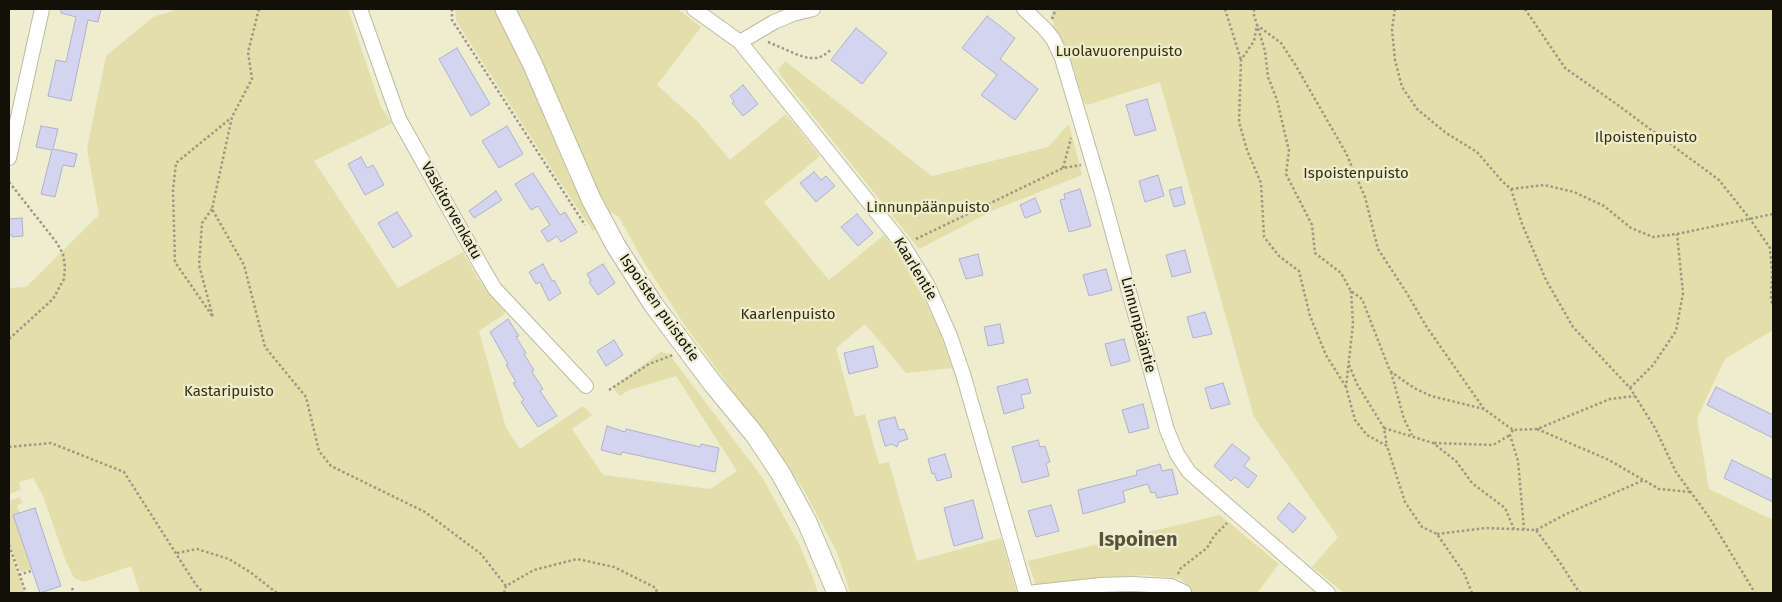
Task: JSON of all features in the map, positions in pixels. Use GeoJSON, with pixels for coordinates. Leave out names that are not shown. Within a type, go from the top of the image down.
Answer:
{"type":"FeatureCollection","features":[{"type":"Feature","properties":{"kind":"main road","name":"Ispoisten puistotie"},"geometry":{"type":"LineString","coordinates":[[505,9],[532,63],[591,199],[616,246],[659,312],[713,384],[755,435],[781,474],[807,522],[837,593]]}},
{"type":"Feature","properties":{"kind":"street"},"geometry":{"type":"LineString","coordinates":[[9,158],[42,9]]}},
{"type":"Feature","properties":{"kind":"street","name":"Vaskitorvenkatu"},"geometry":{"type":"LineString","coordinates":[[360,9],[399,119],[483,269],[495,289],[586,386]]}},
{"type":"Feature","properties":{"kind":"street","name":"Kaarlentie"},"geometry":{"type":"LineString","coordinates":[[694,9],[740,42],[903,245],[928,286],[950,336],[963,374],[1026,593]]}},
{"type":"Feature","properties":{"kind":"street"},"geometry":{"type":"LineString","coordinates":[[740,42],[774,22],[793,14],[813,9]]}},
{"type":"Feature","properties":{"kind":"street","name":"Linnunpääntie"},"geometry":{"type":"LineString","coordinates":[[1024,9],[1053,39],[1062,58],[1171,442],[1177,454],[1189,472],[1328,593]]}},
{"type":"Feature","properties":{"kind":"street"},"geometry":{"type":"LineString","coordinates":[[1026,593],[1100,585],[1131,584],[1171,586],[1184,592]]}},
{"type":"Feature","properties":{"kind":"path"},"geometry":{"type":"LineString","coordinates":[[232,117],[176,163],[173,190],[176,262],[213,317],[199,264],[202,223],[212,208],[232,117],[252,79],[248,52],[260,9]]}},
{"type":"Feature","properties":{"kind":"path"},"geometry":{"type":"LineString","coordinates":[[1225,9],[1241,60],[1239,122],[1247,150],[1261,183],[1264,237],[1280,256],[1299,271],[1310,316],[1326,356],[1346,387],[1355,420],[1367,435],[1387,446]]}},
{"type":"Feature","properties":{"kind":"path"},"geometry":{"type":"LineString","coordinates":[[1254,9],[1254,15],[1265,51],[1268,77],[1277,100],[1289,152],[1286,174],[1312,225],[1315,253],[1342,273],[1351,291],[1353,324],[1346,387]]}},
{"type":"Feature","properties":{"kind":"path"},"geometry":{"type":"LineString","coordinates":[[1395,9],[1392,29],[1395,60],[1402,87],[1417,109],[1446,133],[1477,152],[1511,189],[1522,224],[1546,280],[1573,327],[1630,388],[1655,428],[1676,472],[1733,555],[1755,593]]}},
{"type":"Feature","properties":{"kind":"path"},"geometry":{"type":"LineString","coordinates":[[1525,9],[1565,68],[1719,180],[1770,248],[1772,273],[1771,301],[1773,304]]}},
{"type":"Feature","properties":{"kind":"path"},"geometry":{"type":"LineString","coordinates":[[1241,60],[1254,41],[1257,24]]}},
{"type":"Feature","properties":{"kind":"path"},"geometry":{"type":"LineString","coordinates":[[1257,24],[1281,43],[1305,81],[1346,153],[1365,197],[1378,249],[1426,326],[1484,409],[1513,430],[1537,429],[1610,400],[1635,396]]}},
{"type":"Feature","properties":{"kind":"path"},"geometry":{"type":"LineString","coordinates":[[767,41],[808,58],[824,56],[832,48]]}},
{"type":"Feature","properties":{"kind":"path"},"geometry":{"type":"LineString","coordinates":[[1063,168],[1072,133]]}},
{"type":"Feature","properties":{"kind":"path"},"geometry":{"type":"LineString","coordinates":[[903,245],[1063,168],[1093,163]]}},
{"type":"Feature","properties":{"kind":"path"},"geometry":{"type":"LineString","coordinates":[[9,182],[57,243],[65,267],[64,278],[53,299],[9,339]]}},
{"type":"Feature","properties":{"kind":"path"},"geometry":{"type":"LineString","coordinates":[[1511,189],[1544,185],[1574,192],[1604,206],[1631,228],[1653,237],[1773,214]]}},
{"type":"Feature","properties":{"kind":"path"},"geometry":{"type":"LineString","coordinates":[[212,208],[244,265],[265,347],[306,397],[319,451],[331,466],[426,512],[481,554],[506,586]]}},
{"type":"Feature","properties":{"kind":"path"},"geometry":{"type":"LineString","coordinates":[[1630,388],[1653,365],[1676,331],[1683,293],[1676,234]]}},
{"type":"Feature","properties":{"kind":"path"},"geometry":{"type":"LineString","coordinates":[[1351,291],[1362,299],[1390,371],[1404,419],[1413,436]]}},
{"type":"Feature","properties":{"kind":"path"},"geometry":{"type":"LineString","coordinates":[[609,390],[649,364],[673,354]]}},
{"type":"Feature","properties":{"kind":"path"},"geometry":{"type":"LineString","coordinates":[[1348,363],[1357,384],[1384,428],[1387,446],[1404,502],[1422,527],[1437,534],[1464,573],[1472,593]]}},
{"type":"Feature","properties":{"kind":"path"},"geometry":{"type":"LineString","coordinates":[[1390,371],[1414,388],[1431,396],[1484,409]]}},
{"type":"Feature","properties":{"kind":"path"},"geometry":{"type":"LineString","coordinates":[[1384,428],[1433,443],[1494,445],[1510,435],[1513,430]]}},
{"type":"Feature","properties":{"kind":"path"},"geometry":{"type":"LineString","coordinates":[[1537,429],[1609,460],[1659,489],[1691,492]]}},
{"type":"Feature","properties":{"kind":"path"},"geometry":{"type":"LineString","coordinates":[[1510,435],[1518,461],[1524,529]]}},
{"type":"Feature","properties":{"kind":"path"},"geometry":{"type":"LineString","coordinates":[[9,447],[51,443],[124,472],[196,585],[204,593]]}},
{"type":"Feature","properties":{"kind":"path"},"geometry":{"type":"LineString","coordinates":[[1433,443],[1456,461],[1472,483],[1505,508],[1514,529]]}},
{"type":"Feature","properties":{"kind":"path"},"geometry":{"type":"LineString","coordinates":[[1437,534],[1486,528],[1536,530],[1566,514],[1644,480]]}},
{"type":"Feature","properties":{"kind":"path"},"geometry":{"type":"LineString","coordinates":[[1171,586],[1181,568],[1207,548],[1214,536],[1235,514]]}},
{"type":"Feature","properties":{"kind":"path"},"geometry":{"type":"LineString","coordinates":[[1536,530],[1581,593]]}},
{"type":"Feature","properties":{"kind":"path"},"geometry":{"type":"LineString","coordinates":[[9,545],[26,593]]}},
{"type":"Feature","properties":{"kind":"path"},"geometry":{"type":"LineString","coordinates":[[177,553],[197,549],[228,558],[277,593]]}},
{"type":"Feature","properties":{"kind":"path"},"geometry":{"type":"LineString","coordinates":[[504,593],[506,586],[534,570],[577,559],[614,567],[656,588],[657,593]]}},
{"type":"Feature","properties":{"kind":"path"},"geometry":{"type":"LineString","coordinates":[[19,575],[31,571]]}},
{"type":"Feature","properties":{"kind":"path"},"geometry":{"type":"LineString","coordinates":[[72,588],[74,593]]}},
{"type":"Feature","properties":{"kind":"green space","name":"Kastaripuisto"},"geometry":{"type":"Polygon","coordinates":[[[179,9],[348,9],[381,107],[392,123],[314,161],[398,288],[463,252],[477,277],[506,313],[479,331],[506,428],[520,449],[583,406],[592,415],[572,429],[603,475],[710,489],[737,471],[676,376],[629,390],[620,396],[612,387],[661,352],[669,354],[762,477],[799,544],[818,593],[140,593],[131,566],[84,582],[74,578],[65,559],[43,496],[33,478],[19,482],[21,490],[9,494],[9,288],[26,287],[99,215],[87,149],[106,56],[153,17],[179,9]]]}},
{"type":"Feature","properties":{"kind":"green space"},"geometry":{"type":"Polygon","coordinates":[[[455,9],[495,9],[527,74],[569,176],[596,229],[593,231],[456,21],[455,9]]]}},
{"type":"Feature","properties":{"kind":"green space","name":"Kaarlenpuisto"},"geometry":{"type":"Polygon","coordinates":[[[516,9],[678,9],[701,27],[657,85],[697,121],[730,160],[786,114],[820,156],[764,202],[829,280],[884,235],[898,253],[925,301],[953,368],[906,373],[865,324],[836,348],[855,417],[865,414],[879,464],[889,462],[917,561],[1001,538],[1017,593],[850,593],[837,552],[802,487],[684,324],[642,259],[619,217],[606,210],[532,38],[516,9]]]}},
{"type":"Feature","properties":{"kind":"green space"},"geometry":{"type":"Polygon","coordinates":[[[1053,9],[1773,9],[1773,330],[1725,359],[1697,418],[1709,489],[1773,520],[1773,593],[1344,593],[1312,567],[1338,537],[1254,417],[1160,82],[1087,105],[1084,103],[1072,62],[1062,41],[1052,29],[1054,22],[1050,17],[1053,9]]]}},
{"type":"Feature","properties":{"kind":"green space","name":"Linnunpäänpuisto"},"geometry":{"type":"Polygon","coordinates":[[[785,61],[932,176],[1048,147],[1069,124],[1082,175],[994,210],[919,249],[781,76],[778,70],[785,61]]]}},
{"type":"Feature","properties":{"kind":"green space"},"geometry":{"type":"Polygon","coordinates":[[[20,497],[22,503],[17,505],[20,513],[13,515],[31,569],[22,572],[9,543],[9,501],[20,497]]]}},
{"type":"Feature","properties":{"kind":"green space"},"geometry":{"type":"Polygon","coordinates":[[[1220,515],[1279,564],[1257,593],[1190,593],[1190,589],[1181,579],[1145,575],[1099,578],[1036,586],[1028,561],[1220,515]]]}},
{"type":"Feature","properties":{"kind":"green space"},"geometry":{"type":"Polygon","coordinates":[[[9,549],[25,593],[9,593],[9,549]]]}},
{"type":"Feature","properties":{"kind":"building"},"geometry":{"type":"Polygon","coordinates":[[[61,9],[101,9],[98,22],[88,20],[71,101],[48,96],[56,60],[66,62],[76,17],[61,13],[61,9]]]}},
{"type":"Feature","properties":{"kind":"building"},"geometry":{"type":"Polygon","coordinates":[[[987,16],[1015,38],[1000,59],[1038,89],[1015,120],[981,95],[997,75],[962,48],[987,16]]]}},
{"type":"Feature","properties":{"kind":"building"},"geometry":{"type":"Polygon","coordinates":[[[856,28],[887,53],[862,84],[831,60],[856,28]]]}},
{"type":"Feature","properties":{"kind":"building"},"geometry":{"type":"Polygon","coordinates":[[[457,48],[490,104],[471,116],[439,59],[457,48]]]}},
{"type":"Feature","properties":{"kind":"building"},"geometry":{"type":"Polygon","coordinates":[[[743,85],[758,104],[743,116],[732,103],[734,101],[730,96],[743,85]]]}},
{"type":"Feature","properties":{"kind":"building"},"geometry":{"type":"Polygon","coordinates":[[[1147,99],[1156,130],[1135,136],[1126,105],[1147,99]]]}},
{"type":"Feature","properties":{"kind":"building"},"geometry":{"type":"Polygon","coordinates":[[[41,126],[58,129],[53,149],[77,154],[74,167],[63,165],[55,197],[41,194],[52,150],[36,147],[41,126]]]}},
{"type":"Feature","properties":{"kind":"building"},"geometry":{"type":"Polygon","coordinates":[[[507,126],[523,154],[499,168],[482,141],[507,126]]]}},
{"type":"Feature","properties":{"kind":"building"},"geometry":{"type":"Polygon","coordinates":[[[361,157],[367,168],[373,165],[384,185],[365,195],[348,164],[361,157]]]}},
{"type":"Feature","properties":{"kind":"building"},"geometry":{"type":"Polygon","coordinates":[[[814,172],[821,180],[826,176],[835,186],[816,202],[800,183],[814,172]]]}},
{"type":"Feature","properties":{"kind":"building"},"geometry":{"type":"Polygon","coordinates":[[[533,173],[560,215],[565,212],[577,232],[561,242],[557,236],[548,242],[541,231],[550,225],[538,206],[531,210],[515,184],[533,173]]]}},
{"type":"Feature","properties":{"kind":"building"},"geometry":{"type":"Polygon","coordinates":[[[1158,175],[1164,196],[1145,202],[1139,181],[1158,175]]]}},
{"type":"Feature","properties":{"kind":"building"},"geometry":{"type":"Polygon","coordinates":[[[1181,187],[1185,204],[1174,207],[1169,190],[1181,187]]]}},
{"type":"Feature","properties":{"kind":"building"},"geometry":{"type":"Polygon","coordinates":[[[1080,189],[1091,226],[1069,232],[1060,200],[1065,199],[1064,194],[1080,189]]]}},
{"type":"Feature","properties":{"kind":"building"},"geometry":{"type":"Polygon","coordinates":[[[496,191],[502,200],[474,218],[469,211],[496,191]]]}},
{"type":"Feature","properties":{"kind":"building"},"geometry":{"type":"Polygon","coordinates":[[[1035,198],[1041,212],[1025,218],[1020,205],[1035,198]]]}},
{"type":"Feature","properties":{"kind":"building"},"geometry":{"type":"Polygon","coordinates":[[[397,212],[412,236],[393,248],[378,223],[397,212]]]}},
{"type":"Feature","properties":{"kind":"building"},"geometry":{"type":"Polygon","coordinates":[[[857,214],[873,233],[858,246],[841,227],[857,214]]]}},
{"type":"Feature","properties":{"kind":"building"},"geometry":{"type":"Polygon","coordinates":[[[22,218],[23,236],[12,237],[12,235],[9,235],[9,219],[22,218]]]}},
{"type":"Feature","properties":{"kind":"building"},"geometry":{"type":"Polygon","coordinates":[[[1185,250],[1191,272],[1172,277],[1166,255],[1185,250]]]}},
{"type":"Feature","properties":{"kind":"building"},"geometry":{"type":"Polygon","coordinates":[[[978,254],[983,275],[966,279],[959,259],[978,254]]]}},
{"type":"Feature","properties":{"kind":"building"},"geometry":{"type":"Polygon","coordinates":[[[543,264],[561,293],[549,301],[540,282],[536,284],[529,272],[543,264]]]}},
{"type":"Feature","properties":{"kind":"building"},"geometry":{"type":"Polygon","coordinates":[[[603,264],[615,283],[598,295],[589,282],[591,281],[587,274],[603,264]]]}},
{"type":"Feature","properties":{"kind":"building"},"geometry":{"type":"Polygon","coordinates":[[[1106,269],[1112,290],[1089,296],[1083,275],[1106,269]]]}},
{"type":"Feature","properties":{"kind":"building"},"geometry":{"type":"Polygon","coordinates":[[[1205,312],[1212,334],[1193,338],[1187,317],[1205,312]]]}},
{"type":"Feature","properties":{"kind":"building"},"geometry":{"type":"Polygon","coordinates":[[[508,319],[519,336],[516,337],[534,370],[532,372],[543,389],[540,391],[557,416],[538,427],[521,402],[524,400],[513,383],[516,382],[506,365],[508,364],[490,332],[508,319]]]}},
{"type":"Feature","properties":{"kind":"building"},"geometry":{"type":"Polygon","coordinates":[[[1000,324],[1004,343],[988,346],[984,327],[1000,324]]]}},
{"type":"Feature","properties":{"kind":"building"},"geometry":{"type":"Polygon","coordinates":[[[1124,339],[1130,361],[1111,366],[1105,344],[1124,339]]]}},
{"type":"Feature","properties":{"kind":"building"},"geometry":{"type":"Polygon","coordinates":[[[614,340],[623,355],[606,366],[597,351],[614,340]]]}},
{"type":"Feature","properties":{"kind":"building"},"geometry":{"type":"Polygon","coordinates":[[[873,346],[878,367],[849,374],[844,353],[873,346]]]}},
{"type":"Feature","properties":{"kind":"building"},"geometry":{"type":"Polygon","coordinates":[[[1027,379],[1031,393],[1021,395],[1024,408],[1004,414],[997,387],[1027,379]]]}},
{"type":"Feature","properties":{"kind":"building"},"geometry":{"type":"Polygon","coordinates":[[[1223,383],[1230,404],[1211,409],[1205,388],[1223,383]]]}},
{"type":"Feature","properties":{"kind":"building"},"geometry":{"type":"Polygon","coordinates":[[[1716,387],[1773,415],[1773,438],[1707,405],[1716,387]]]}},
{"type":"Feature","properties":{"kind":"building"},"geometry":{"type":"Polygon","coordinates":[[[1143,404],[1149,428],[1129,433],[1122,410],[1143,404]]]}},
{"type":"Feature","properties":{"kind":"building"},"geometry":{"type":"Polygon","coordinates":[[[895,417],[899,430],[904,429],[908,439],[899,442],[897,447],[892,444],[885,446],[878,421],[895,417]]]}},
{"type":"Feature","properties":{"kind":"building"},"geometry":{"type":"Polygon","coordinates":[[[607,426],[625,432],[626,429],[700,447],[701,444],[719,448],[715,472],[622,452],[621,455],[601,450],[607,426]]]}},
{"type":"Feature","properties":{"kind":"building"},"geometry":{"type":"Polygon","coordinates":[[[1038,440],[1040,447],[1045,446],[1050,462],[1046,463],[1049,476],[1022,483],[1012,447],[1038,440]]]}},
{"type":"Feature","properties":{"kind":"building"},"geometry":{"type":"Polygon","coordinates":[[[1232,444],[1250,458],[1244,466],[1257,476],[1248,488],[1235,477],[1231,481],[1214,466],[1232,444]]]}},
{"type":"Feature","properties":{"kind":"building"},"geometry":{"type":"Polygon","coordinates":[[[945,454],[952,477],[937,481],[934,473],[932,474],[928,459],[945,454]]]}},
{"type":"Feature","properties":{"kind":"building"},"geometry":{"type":"Polygon","coordinates":[[[1732,460],[1773,480],[1773,502],[1724,478],[1732,460]]]}},
{"type":"Feature","properties":{"kind":"building"},"geometry":{"type":"Polygon","coordinates":[[[1160,464],[1162,471],[1172,469],[1178,494],[1157,498],[1155,492],[1151,493],[1148,484],[1123,491],[1125,502],[1083,514],[1078,490],[1137,475],[1136,471],[1160,464]]]}},
{"type":"Feature","properties":{"kind":"building"},"geometry":{"type":"Polygon","coordinates":[[[973,500],[983,538],[954,546],[944,508],[973,500]]]}},
{"type":"Feature","properties":{"kind":"building"},"geometry":{"type":"Polygon","coordinates":[[[1289,503],[1306,518],[1293,533],[1277,518],[1289,503]]]}},
{"type":"Feature","properties":{"kind":"building"},"geometry":{"type":"Polygon","coordinates":[[[1051,505],[1059,531],[1036,537],[1028,511],[1051,505]]]}},
{"type":"Feature","properties":{"kind":"building"},"geometry":{"type":"Polygon","coordinates":[[[35,508],[61,586],[40,593],[13,515],[35,508]]]}},
{"type":"Feature","properties":{"kind":"district","name":"Ispoinen"},"geometry":{"type":"Point","coordinates":[1138,540]}},
{"type":"Feature","properties":{"kind":"park label","name":"Luolavuorenpuisto"},"geometry":{"type":"Point","coordinates":[1119,52]}},
{"type":"Feature","properties":{"kind":"park label","name":"Ilpoistenpuisto"},"geometry":{"type":"Point","coordinates":[1646,138]}},
{"type":"Feature","properties":{"kind":"park label","name":"Ispoistenpuisto"},"geometry":{"type":"Point","coordinates":[1356,174]}}]}
